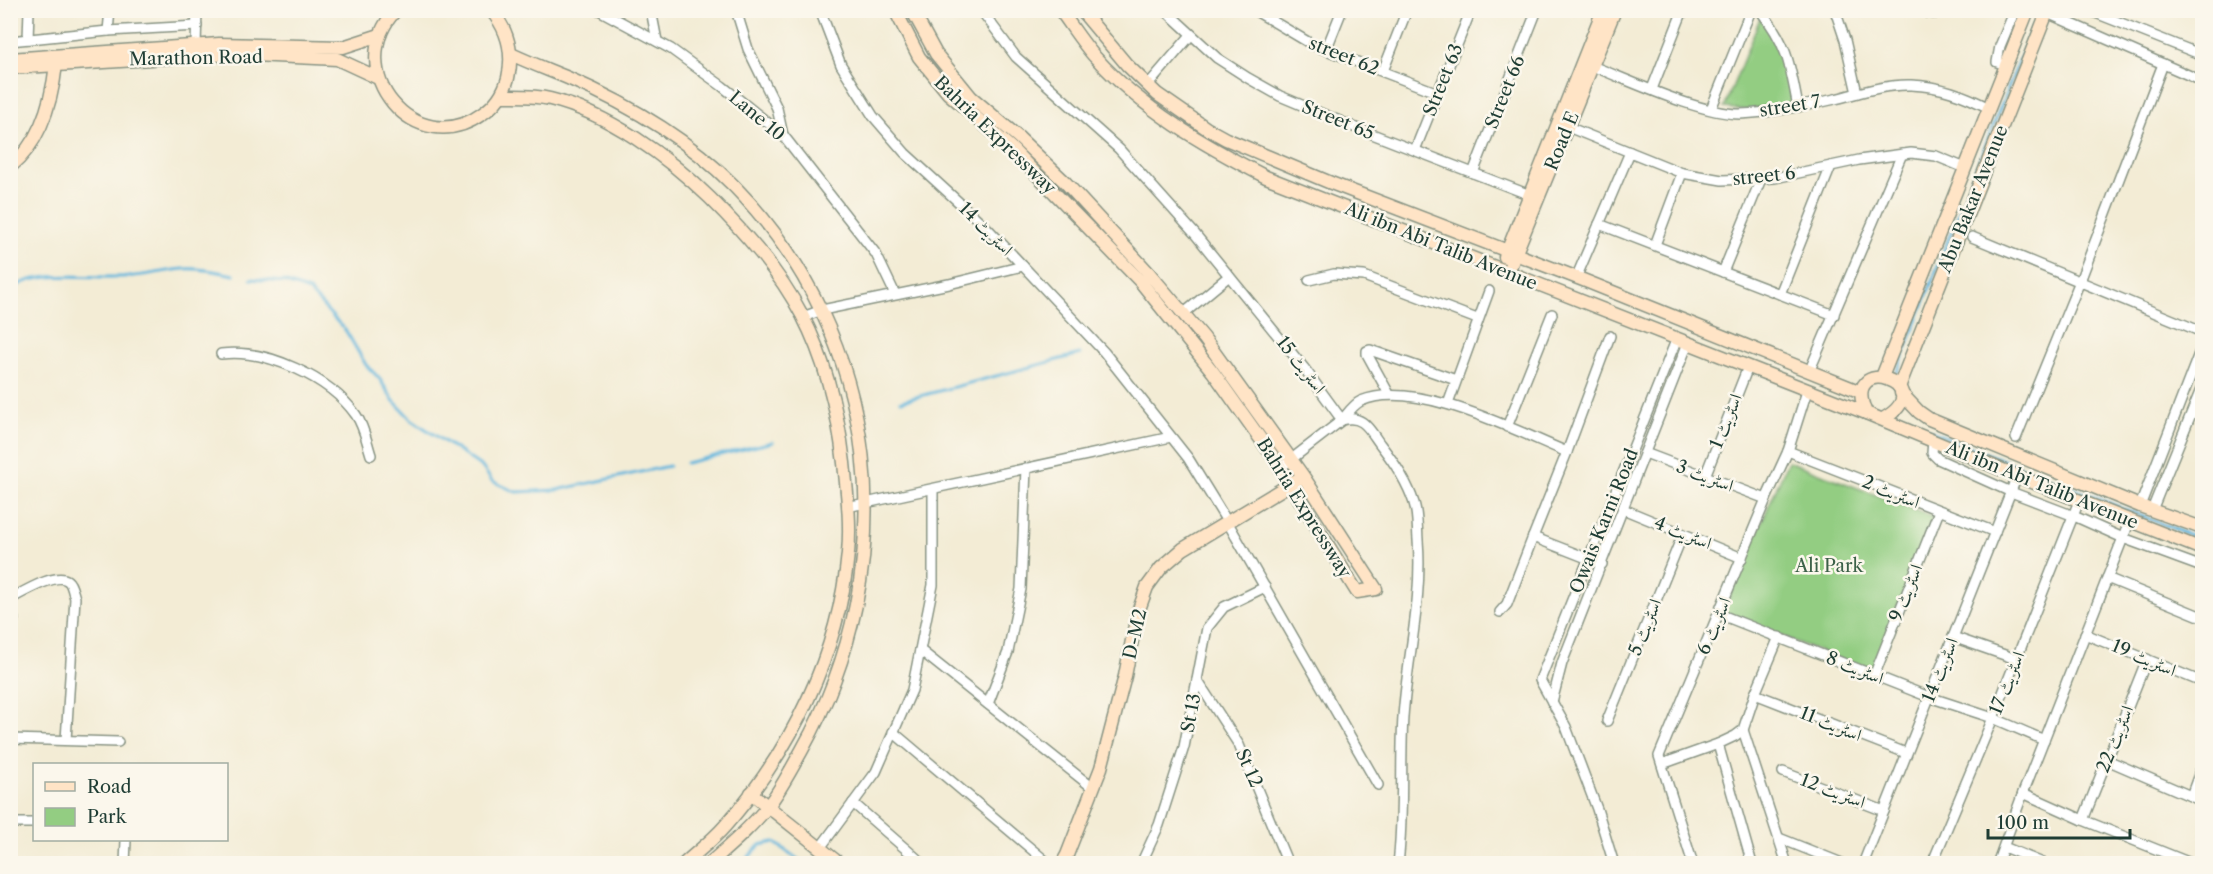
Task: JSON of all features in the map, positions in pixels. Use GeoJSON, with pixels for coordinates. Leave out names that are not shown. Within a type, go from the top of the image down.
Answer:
{"type":"FeatureCollection","features":[{"type":"Feature","properties":{"kind":"main road"},"geometry":{"type":"LineString","coordinates":[[396,10],[381,35],[376,56],[378,78],[385,94],[396,108],[417,122],[442,127],[459,125],[476,119],[501,96],[507,83],[511,54],[504,29],[490,10]]}},
{"type":"Feature","properties":{"kind":"main road","name":"Bahria Expressway"},"geometry":{"type":"LineString","coordinates":[[895,10],[919,57],[948,93],[1010,147],[1140,281],[1213,372],[1291,484],[1357,592],[1376,588],[1303,476],[1203,338],[1148,273],[1065,182],[1018,137],[971,97],[936,54],[912,10]]}},
{"type":"Feature","properties":{"kind":"main road","name":"Ali ibn Abi Talib Avenue"},"geometry":{"type":"LineString","coordinates":[[1060,10],[1096,58],[1135,96],[1187,133],[1266,177],[1866,413]]}},
{"type":"Feature","properties":{"kind":"main road","name":"Ali ibn Abi Talib Avenue"},"geometry":{"type":"LineString","coordinates":[[1081,10],[1127,65],[1148,85],[1170,104],[1226,139],[1331,183],[1862,392]]}},
{"type":"Feature","properties":{"kind":"main road","name":"Road E"},"geometry":{"type":"LineString","coordinates":[[1504,271],[1568,127],[1615,10]]}},
{"type":"Feature","properties":{"kind":"main road","name":"Abu Bakar Avenue"},"geometry":{"type":"LineString","coordinates":[[1882,377],[2028,10]]}},
{"type":"Feature","properties":{"kind":"main road","name":"Road E"},"geometry":{"type":"LineString","coordinates":[[1512,253],[1530,195],[1599,12]]}},
{"type":"Feature","properties":{"kind":"main road","name":"Abu Bakar Avenue"},"geometry":{"type":"LineString","coordinates":[[1900,390],[2047,12]]}},
{"type":"Feature","properties":{"kind":"main road","name":"Marathon Road"},"geometry":{"type":"LineString","coordinates":[[10,59],[219,44],[343,47],[381,35]]}},
{"type":"Feature","properties":{"kind":"main road","name":"Marathon Road"},"geometry":{"type":"LineString","coordinates":[[10,68],[218,54],[337,59],[378,78]]}},
{"type":"Feature","properties":{"kind":"main road"},"geometry":{"type":"LineString","coordinates":[[511,54],[569,79],[645,117],[708,163],[734,186],[774,233],[822,310],[854,407],[862,448],[867,527],[860,588],[841,666],[810,735],[768,807],[709,864]]}},
{"type":"Feature","properties":{"kind":"main road"},"geometry":{"type":"LineString","coordinates":[[10,167],[18,161],[41,128],[53,92],[56,64]]}},
{"type":"Feature","properties":{"kind":"main road"},"geometry":{"type":"LineString","coordinates":[[501,96],[550,99],[621,129],[658,153],[700,188],[761,253],[803,317],[824,368],[834,402],[840,431],[848,507],[846,562],[837,611],[820,674],[789,735],[751,793],[723,828],[684,864]]}},
{"type":"Feature","properties":{"kind":"main road"},"geometry":{"type":"LineString","coordinates":[[1882,377],[1894,382],[1900,390],[1899,406],[1883,419],[1866,413],[1861,399],[1862,392],[1869,381],[1882,377]]}},
{"type":"Feature","properties":{"kind":"main road","name":"Ali ibn Abi Talib Avenue"},"geometry":{"type":"LineString","coordinates":[[1900,390],[1919,412],[1929,419],[2146,508],[2202,528]]}},
{"type":"Feature","properties":{"kind":"main road","name":"Ali ibn Abi Talib Avenue"},"geometry":{"type":"LineString","coordinates":[[1883,419],[2017,476],[2202,549]]}},
{"type":"Feature","properties":{"kind":"main road","name":"D-M2"},"geometry":{"type":"LineString","coordinates":[[1062,864],[1101,768],[1125,676],[1137,615],[1147,587],[1161,568],[1183,549],[1303,476]]}},
{"type":"Feature","properties":{"kind":"main road"},"geometry":{"type":"LineString","coordinates":[[10,609],[12,619],[10,625]]}},
{"type":"Feature","properties":{"kind":"main road"},"geometry":{"type":"LineString","coordinates":[[751,793],[840,864]]}},
{"type":"Feature","properties":{"kind":"street"},"geometry":{"type":"LineString","coordinates":[[28,39],[29,10]]}},
{"type":"Feature","properties":{"kind":"street"},"geometry":{"type":"LineString","coordinates":[[108,31],[110,10]]}},
{"type":"Feature","properties":{"kind":"street"},"geometry":{"type":"LineString","coordinates":[[196,45],[197,10]]}},
{"type":"Feature","properties":{"kind":"street","name":"Lane 10"},"geometry":{"type":"LineString","coordinates":[[598,10],[671,49],[783,135],[876,254],[895,294]]}},
{"type":"Feature","properties":{"kind":"street"},"geometry":{"type":"LineString","coordinates":[[651,10],[657,41]]}},
{"type":"Feature","properties":{"kind":"street"},"geometry":{"type":"LineString","coordinates":[[736,10],[748,49],[777,108],[783,135]]}},
{"type":"Feature","properties":{"kind":"street","name":"اسٹریٹ 14"},"geometry":{"type":"LineString","coordinates":[[803,317],[822,310],[1023,266],[987,228],[905,153],[873,116],[841,65],[820,10]]}},
{"type":"Feature","properties":{"kind":"street","name":"اسٹریٹ 15"},"geometry":{"type":"LineString","coordinates":[[981,10],[1016,57],[1119,149],[1229,276],[1304,368],[1342,420]]}},
{"type":"Feature","properties":{"kind":"street","name":"Street 65"},"geometry":{"type":"LineString","coordinates":[[1165,10],[1217,58],[1281,96],[1530,195]]}},
{"type":"Feature","properties":{"kind":"street","name":"street 62"},"geometry":{"type":"LineString","coordinates":[[1254,10],[1313,45],[1438,93]]}},
{"type":"Feature","properties":{"kind":"street"},"geometry":{"type":"LineString","coordinates":[[1326,50],[1342,10]]}},
{"type":"Feature","properties":{"kind":"street"},"geometry":{"type":"LineString","coordinates":[[1383,71],[1407,10]]}},
{"type":"Feature","properties":{"kind":"street","name":"Street 63"},"geometry":{"type":"LineString","coordinates":[[1415,150],[1471,10]]}},
{"type":"Feature","properties":{"kind":"street","name":"Street 66"},"geometry":{"type":"LineString","coordinates":[[1473,173],[1537,10]]}},
{"type":"Feature","properties":{"kind":"street"},"geometry":{"type":"LineString","coordinates":[[1652,89],[1683,10]]}},
{"type":"Feature","properties":{"kind":"street"},"geometry":{"type":"LineString","coordinates":[[1711,109],[1750,10]]}},
{"type":"Feature","properties":{"kind":"street"},"geometry":{"type":"LineString","coordinates":[[1760,10],[1776,30],[1788,55],[1798,106]]}},
{"type":"Feature","properties":{"kind":"street"},"geometry":{"type":"LineString","coordinates":[[1835,10],[1845,40],[1857,93]]}},
{"type":"Feature","properties":{"kind":"street"},"geometry":{"type":"LineString","coordinates":[[1923,10],[1926,13],[1937,14],[1947,10]]}},
{"type":"Feature","properties":{"kind":"street"},"geometry":{"type":"LineString","coordinates":[[2006,65],[1997,62],[2000,46],[2015,10]]}},
{"type":"Feature","properties":{"kind":"street"},"geometry":{"type":"LineString","coordinates":[[2088,10],[2202,56]]}},
{"type":"Feature","properties":{"kind":"street"},"geometry":{"type":"LineString","coordinates":[[2047,12],[2202,81]]}},
{"type":"Feature","properties":{"kind":"street"},"geometry":{"type":"LineString","coordinates":[[10,41],[108,31],[196,26]]}},
{"type":"Feature","properties":{"kind":"street"},"geometry":{"type":"LineString","coordinates":[[1148,85],[1191,35]]}},
{"type":"Feature","properties":{"kind":"street"},"geometry":{"type":"LineString","coordinates":[[2016,438],[2080,281],[2163,64]]}},
{"type":"Feature","properties":{"kind":"street","name":"street 7"},"geometry":{"type":"LineString","coordinates":[[1592,66],[1711,109],[1739,114],[1798,106],[1877,88],[1910,85],[1939,88],[1964,94],[1989,108]]}},
{"type":"Feature","properties":{"kind":"street","name":"street 6"},"geometry":{"type":"LineString","coordinates":[[1568,127],[1682,173],[1722,180],[1775,178],[1859,160],[1902,154],[1936,156],[1965,168]]}},
{"type":"Feature","properties":{"kind":"street"},"geometry":{"type":"LineString","coordinates":[[1576,278],[1630,152]]}},
{"type":"Feature","properties":{"kind":"street"},"geometry":{"type":"LineString","coordinates":[[1809,372],[1902,154]]}},
{"type":"Feature","properties":{"kind":"street"},"geometry":{"type":"LineString","coordinates":[[1780,294],[1831,166]]}},
{"type":"Feature","properties":{"kind":"street"},"geometry":{"type":"LineString","coordinates":[[1655,245],[1682,173]]}},
{"type":"Feature","properties":{"kind":"street"},"geometry":{"type":"LineString","coordinates":[[1723,272],[1761,179]]}},
{"type":"Feature","properties":{"kind":"street"},"geometry":{"type":"LineString","coordinates":[[1599,224],[1833,315]]}},
{"type":"Feature","properties":{"kind":"street"},"geometry":{"type":"LineString","coordinates":[[1972,237],[2202,332]]}},
{"type":"Feature","properties":{"kind":"street"},"geometry":{"type":"LineString","coordinates":[[1023,266],[1104,352],[1188,458],[1265,586],[1378,785]]}},
{"type":"Feature","properties":{"kind":"street"},"geometry":{"type":"LineString","coordinates":[[1309,280],[1335,274],[1364,276],[1477,319]]}},
{"type":"Feature","properties":{"kind":"street"},"geometry":{"type":"LineString","coordinates":[[1183,314],[1229,276]]}},
{"type":"Feature","properties":{"kind":"street"},"geometry":{"type":"LineString","coordinates":[[1448,404],[1489,291]]}},
{"type":"Feature","properties":{"kind":"street"},"geometry":{"type":"LineString","coordinates":[[1507,427],[1552,314]]}},
{"type":"Feature","properties":{"kind":"street"},"geometry":{"type":"LineString","coordinates":[[1500,612],[1507,604],[1610,336]]}},
{"type":"Feature","properties":{"kind":"street","name":"Owais Karni Road"},"geometry":{"type":"LineString","coordinates":[[1552,702],[1562,663],[1645,453],[1682,340]]}},
{"type":"Feature","properties":{"kind":"street","name":"Owais Karni Road"},"geometry":{"type":"LineString","coordinates":[[1614,864],[1597,809],[1566,727],[1540,680],[1589,558],[1682,340]]}},
{"type":"Feature","properties":{"kind":"street"},"geometry":{"type":"LineString","coordinates":[[2146,508],[2202,346]]}},
{"type":"Feature","properties":{"kind":"street"},"geometry":{"type":"LineString","coordinates":[[1389,394],[1366,354],[1367,351],[1370,350],[1456,380]]}},
{"type":"Feature","properties":{"kind":"street"},"geometry":{"type":"LineString","coordinates":[[221,354],[237,352],[268,358],[310,377],[337,396],[357,416],[371,455]]}},
{"type":"Feature","properties":{"kind":"street","name":"اسٹریٹ 1"},"geometry":{"type":"LineString","coordinates":[[1705,476],[1748,367]]}},
{"type":"Feature","properties":{"kind":"street"},"geometry":{"type":"LineString","coordinates":[[2146,508],[2202,387]]}},
{"type":"Feature","properties":{"kind":"street","name":"اسٹریٹ 6"},"geometry":{"type":"LineString","coordinates":[[1693,864],[1659,756],[1788,451],[1807,391]]}},
{"type":"Feature","properties":{"kind":"street"},"geometry":{"type":"LineString","coordinates":[[1280,468],[1292,461],[1342,420],[1359,401],[1389,394],[1448,404],[1567,452]]}},
{"type":"Feature","properties":{"kind":"street"},"geometry":{"type":"LineString","coordinates":[[1342,420],[1351,417],[1366,425],[1396,465],[1409,490],[1417,518],[1421,564],[1403,714],[1401,838],[1398,864]]}},
{"type":"Feature","properties":{"kind":"street"},"geometry":{"type":"LineString","coordinates":[[848,507],[1171,437]]}},
{"type":"Feature","properties":{"kind":"street"},"geometry":{"type":"LineString","coordinates":[[1933,441],[1932,453],[1938,459],[2123,538],[2202,567]]}},
{"type":"Feature","properties":{"kind":"street","name":"اسٹریٹ 2"},"geometry":{"type":"LineString","coordinates":[[1788,451],[1995,532]]}},
{"type":"Feature","properties":{"kind":"street","name":"اسٹریٹ 3"},"geometry":{"type":"LineString","coordinates":[[1645,453],[1766,499]]}},
{"type":"Feature","properties":{"kind":"street"},"geometry":{"type":"LineString","coordinates":[[988,704],[1008,652],[1021,589],[1026,468]]}},
{"type":"Feature","properties":{"kind":"street","name":"اسٹریٹ 14"},"geometry":{"type":"LineString","coordinates":[[1863,864],[2017,476]]}},
{"type":"Feature","properties":{"kind":"street"},"geometry":{"type":"LineString","coordinates":[[820,848],[876,772],[912,690],[933,585],[933,489]]}},
{"type":"Feature","properties":{"kind":"street","name":"اسٹریٹ 17"},"geometry":{"type":"LineString","coordinates":[[1932,864],[2079,501]]}},
{"type":"Feature","properties":{"kind":"street","name":"اسٹریٹ 4"},"geometry":{"type":"LineString","coordinates":[[1623,509],[1742,558]]}},
{"type":"Feature","properties":{"kind":"street","name":"اسٹریٹ 9"},"geometry":{"type":"LineString","coordinates":[[1874,676],[1939,511]]}},
{"type":"Feature","properties":{"kind":"street"},"geometry":{"type":"LineString","coordinates":[[1997,864],[2130,520]]}},
{"type":"Feature","properties":{"kind":"street","name":"اسٹریٹ 5"},"geometry":{"type":"LineString","coordinates":[[1607,721],[1683,534]]}},
{"type":"Feature","properties":{"kind":"street"},"geometry":{"type":"LineString","coordinates":[[1533,537],[1602,564]]}},
{"type":"Feature","properties":{"kind":"street"},"geometry":{"type":"LineString","coordinates":[[10,599],[60,577],[68,581],[72,589],[75,598],[66,741]]}},
{"type":"Feature","properties":{"kind":"street"},"geometry":{"type":"LineString","coordinates":[[2107,578],[2202,617]]}},
{"type":"Feature","properties":{"kind":"street","name":"St 13"},"geometry":{"type":"LineString","coordinates":[[1141,864],[1159,825],[1184,747],[1207,628],[1224,607],[1265,586]]}},
{"type":"Feature","properties":{"kind":"street","name":"اسٹریٹ 8"},"geometry":{"type":"LineString","coordinates":[[1719,614],[1929,697],[1993,718],[2044,740]]}},
{"type":"Feature","properties":{"kind":"street","name":"اسٹریٹ 19"},"geometry":{"type":"LineString","coordinates":[[2085,634],[2202,682]]}},
{"type":"Feature","properties":{"kind":"street"},"geometry":{"type":"LineString","coordinates":[[1779,637],[1755,694],[1743,730],[1786,864]]}},
{"type":"Feature","properties":{"kind":"street"},"geometry":{"type":"LineString","coordinates":[[1953,637],[2016,659]]}},
{"type":"Feature","properties":{"kind":"street"},"geometry":{"type":"LineString","coordinates":[[920,650],[1093,788]]}},
{"type":"Feature","properties":{"kind":"street","name":"اسٹریٹ 22"},"geometry":{"type":"LineString","coordinates":[[2083,820],[2147,659]]}},
{"type":"Feature","properties":{"kind":"street","name":"St 12"},"geometry":{"type":"LineString","coordinates":[[1197,680],[1239,745],[1288,864]]}},
{"type":"Feature","properties":{"kind":"street","name":"اسٹریٹ 11"},"geometry":{"type":"LineString","coordinates":[[1755,694],[1906,753]]}},
{"type":"Feature","properties":{"kind":"street"},"geometry":{"type":"LineString","coordinates":[[1662,764],[1718,744],[1743,730]]}},
{"type":"Feature","properties":{"kind":"street"},"geometry":{"type":"LineString","coordinates":[[893,732],[1049,864]]}},
{"type":"Feature","properties":{"kind":"street"},"geometry":{"type":"LineString","coordinates":[[10,739],[118,741]]}},
{"type":"Feature","properties":{"kind":"street"},"geometry":{"type":"LineString","coordinates":[[1718,744],[1752,864]]}},
{"type":"Feature","properties":{"kind":"street"},"geometry":{"type":"LineString","coordinates":[[2106,760],[2202,801]]}},
{"type":"Feature","properties":{"kind":"street"},"geometry":{"type":"LineString","coordinates":[[2191,796],[2202,766]]}},
{"type":"Feature","properties":{"kind":"street","name":"اسٹریٹ 12"},"geometry":{"type":"LineString","coordinates":[[1783,772],[1884,811]]}},
{"type":"Feature","properties":{"kind":"street"},"geometry":{"type":"LineString","coordinates":[[2023,793],[2193,864]]}},
{"type":"Feature","properties":{"kind":"street"},"geometry":{"type":"LineString","coordinates":[[853,803],[923,864]]}},
{"type":"Feature","properties":{"kind":"street"},"geometry":{"type":"LineString","coordinates":[[10,823],[33,823]]}},
{"type":"Feature","properties":{"kind":"street"},"geometry":{"type":"LineString","coordinates":[[1779,838],[1844,864]]}},
{"type":"Feature","properties":{"kind":"street"},"geometry":{"type":"LineString","coordinates":[[125,864],[126,841]]}},
{"type":"Feature","properties":{"kind":"street"},"geometry":{"type":"LineString","coordinates":[[2004,847],[2045,864]]}},
{"type":"Feature","properties":{"kind":"green space"},"geometry":{"type":"Polygon","coordinates":[[[1760,18],[1775,35],[1782,50],[1794,103],[1747,110],[1724,108],[1760,18]]]}},
{"type":"Feature","properties":{"kind":"green space","name":"Ali Park"},"geometry":{"type":"Polygon","coordinates":[[[1788,461],[1933,517],[1872,673],[1723,612],[1788,461]]]}},
{"type":"Feature","properties":{"kind":"waterway"},"geometry":{"type":"LineString","coordinates":[[1897,372],[2033,27]]}},
{"type":"Feature","properties":{"kind":"waterway"},"geometry":{"type":"LineString","coordinates":[[10,292],[18,285],[45,277],[127,277],[189,269],[234,275]]}},
{"type":"Feature","properties":{"kind":"waterway"},"geometry":{"type":"LineString","coordinates":[[251,279],[284,282],[309,291],[346,331],[366,365],[411,419],[482,467],[492,481],[516,492],[557,490],[669,466]]}},
{"type":"Feature","properties":{"kind":"waterway"},"geometry":{"type":"LineString","coordinates":[[901,401],[1080,354]]}},
{"type":"Feature","properties":{"kind":"waterway"},"geometry":{"type":"LineString","coordinates":[[1908,422],[2202,540]]}},
{"type":"Feature","properties":{"kind":"waterway"},"geometry":{"type":"LineString","coordinates":[[686,463],[773,442]]}},
{"type":"Feature","properties":{"kind":"waterway"},"geometry":{"type":"LineString","coordinates":[[742,864],[760,845],[774,842],[804,864]]}}]}
